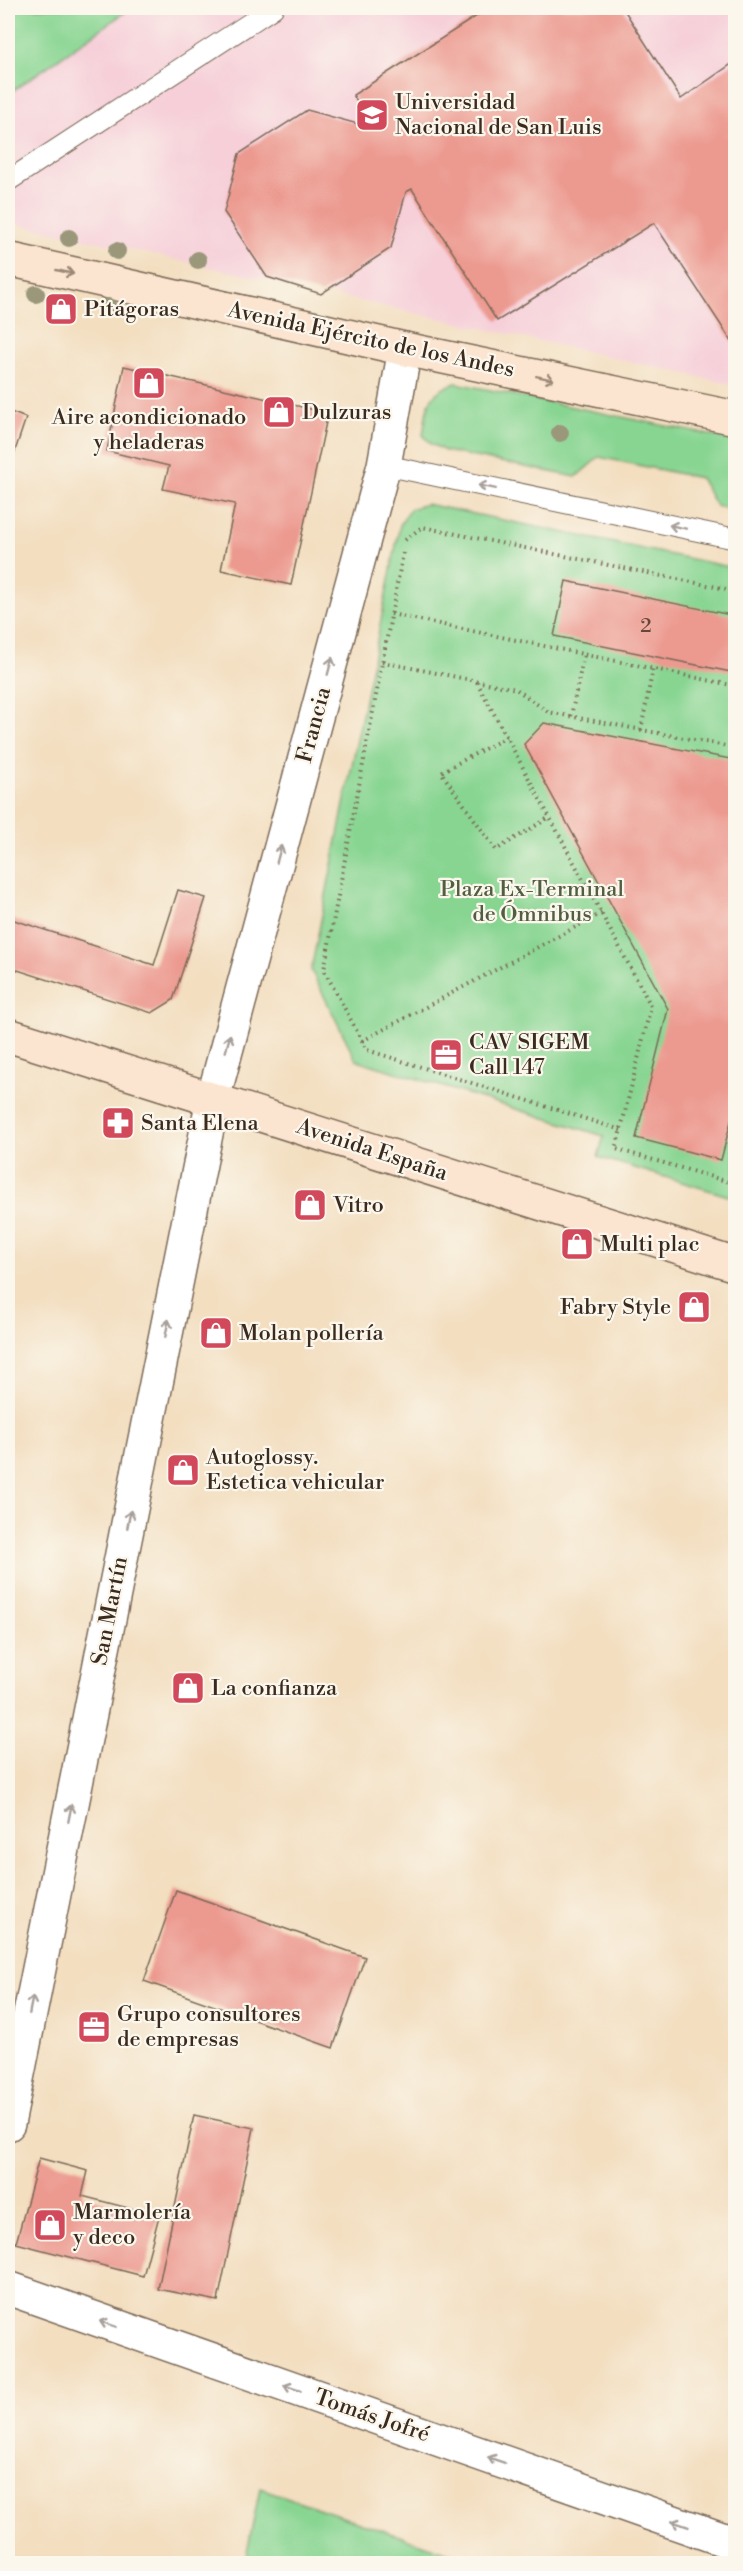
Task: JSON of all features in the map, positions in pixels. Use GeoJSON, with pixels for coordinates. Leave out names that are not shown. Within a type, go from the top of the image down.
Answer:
{"type":"FeatureCollection","features":[{"type":"Feature","properties":{"kind":"main road","name":"Avenida Ejército de los Andes"},"geometry":{"type":"LineString","coordinates":[[8,259],[405,349],[735,418]]}},
{"type":"Feature","properties":{"kind":"main road","name":"Avenida España"},"geometry":{"type":"LineString","coordinates":[[8,1035],[735,1265]]}},
{"type":"Feature","properties":{"kind":"street","name":"Francia"},"geometry":{"type":"LineString","coordinates":[[213,1099],[384,465],[405,349]]}},
{"type":"Feature","properties":{"kind":"street","name":"San Martín"},"geometry":{"type":"LineString","coordinates":[[8,2124],[213,1099]]}},
{"type":"Feature","properties":{"kind":"street","name":"Tomás Jofré"},"geometry":{"type":"LineString","coordinates":[[8,2288],[735,2544]]}},
{"type":"Feature","properties":{"kind":"lane"},"geometry":{"type":"LineString","coordinates":[[8,181],[273,8]]}},
{"type":"Feature","properties":{"kind":"lane"},"geometry":{"type":"LineString","coordinates":[[384,465],[735,539]]}},
{"type":"Feature","properties":{"kind":"path"},"geometry":{"type":"LineString","coordinates":[[621,1130],[367,1050],[324,970],[405,539],[422,527],[735,591]]}},
{"type":"Feature","properties":{"kind":"path"},"geometry":{"type":"LineString","coordinates":[[391,614],[735,686]]}},
{"type":"Feature","properties":{"kind":"path"},"geometry":{"type":"LineString","coordinates":[[571,716],[584,654]]}},
{"type":"Feature","properties":{"kind":"path"},"geometry":{"type":"LineString","coordinates":[[382,662],[516,689],[548,712],[735,748]]}},
{"type":"Feature","properties":{"kind":"path"},"geometry":{"type":"LineString","coordinates":[[641,730],[653,668]]}},
{"type":"Feature","properties":{"kind":"path"},"geometry":{"type":"LineString","coordinates":[[477,682],[651,1006],[616,1149],[735,1184]]}},
{"type":"Feature","properties":{"kind":"path"},"geometry":{"type":"LineString","coordinates":[[507,737],[441,772],[496,850],[550,817]]}},
{"type":"Feature","properties":{"kind":"path"},"geometry":{"type":"LineString","coordinates":[[362,1041],[602,914]]}},
{"type":"Feature","properties":{"kind":"shaded area","name":"Universidad Nacional de San Luis"},"geometry":{"type":"Polygon","coordinates":[[[8,8],[735,8],[735,385],[8,222],[8,8]]]}},
{"type":"Feature","properties":{"kind":"green space"},"geometry":{"type":"Polygon","coordinates":[[[8,8],[131,8],[8,94],[8,8]]]}},
{"type":"Feature","properties":{"kind":"green space"},"geometry":{"type":"Polygon","coordinates":[[[456,383],[735,440],[735,510],[716,506],[700,478],[599,457],[576,477],[445,451],[431,444],[423,435],[427,408],[438,391],[456,383]]]}},
{"type":"Feature","properties":{"kind":"green space","name":"Plaza Ex-Terminal de Ómnibus"},"geometry":{"type":"Polygon","coordinates":[[[426,504],[735,568],[735,1198],[598,1157],[604,1136],[356,1060],[311,970],[400,525],[410,509],[426,504]]]}},
{"type":"Feature","properties":{"kind":"green space"},"geometry":{"type":"Polygon","coordinates":[[[260,2488],[455,2555],[453,2563],[245,2563],[260,2488]]]}},
{"type":"Feature","properties":{"kind":"building","name":"Universidad Nacional de San Luis"},"geometry":{"type":"Polygon","coordinates":[[[489,8],[623,8],[681,99],[736,61],[736,348],[654,223],[497,321],[412,189],[406,192],[391,248],[321,294],[267,277],[224,212],[239,154],[307,110],[365,126],[370,122],[353,95],[489,8]]]}},
{"type":"Feature","properties":{"kind":"building"},"geometry":{"type":"Polygon","coordinates":[[[124,366],[328,413],[291,585],[221,570],[235,504],[163,489],[169,466],[107,451],[124,366]]]}},
{"type":"Feature","properties":{"kind":"building"},"geometry":{"type":"Polygon","coordinates":[[[8,411],[26,418],[8,472],[8,411]]]}},
{"type":"Feature","properties":{"kind":"building"},"geometry":{"type":"Polygon","coordinates":[[[566,581],[736,616],[736,673],[554,636],[566,581]]]}},
{"type":"Feature","properties":{"kind":"building"},"geometry":{"type":"Polygon","coordinates":[[[544,723],[736,760],[736,1102],[721,1160],[636,1138],[668,1009],[524,744],[544,723]]]}},
{"type":"Feature","properties":{"kind":"building"},"geometry":{"type":"Polygon","coordinates":[[[178,890],[206,898],[173,1000],[152,1013],[8,967],[8,918],[154,965],[178,890]]]}},
{"type":"Feature","properties":{"kind":"building"},"geometry":{"type":"Polygon","coordinates":[[[176,1890],[365,1957],[333,2048],[144,1981],[176,1890]]]}},
{"type":"Feature","properties":{"kind":"building"},"geometry":{"type":"Polygon","coordinates":[[[194,2115],[254,2128],[218,2301],[158,2289],[194,2115]]]}},
{"type":"Feature","properties":{"kind":"building"},"geometry":{"type":"Polygon","coordinates":[[[39,2158],[88,2171],[82,2196],[159,2216],[143,2276],[16,2243],[39,2158]]]}},
{"type":"Feature","properties":{"kind":"place","name":"Universidad Nacional de San Luis"},"geometry":{"type":"Point","coordinates":[372,115]}},
{"type":"Feature","properties":{"kind":"place","name":"Pitágoras"},"geometry":{"type":"Point","coordinates":[61,309]}},
{"type":"Feature","properties":{"kind":"place","name":"Aire acondicionado y heladeras"},"geometry":{"type":"Point","coordinates":[149,383]}},
{"type":"Feature","properties":{"kind":"place","name":"Dulzuras"},"geometry":{"type":"Point","coordinates":[279,412]}},
{"type":"Feature","properties":{"kind":"place","name":"CAV SIGEM Call 147"},"geometry":{"type":"Point","coordinates":[446,1055]}},
{"type":"Feature","properties":{"kind":"place","name":"Santa Elena"},"geometry":{"type":"Point","coordinates":[118,1123]}},
{"type":"Feature","properties":{"kind":"place","name":"Vitro"},"geometry":{"type":"Point","coordinates":[310,1205]}},
{"type":"Feature","properties":{"kind":"place","name":"Multi plac"},"geometry":{"type":"Point","coordinates":[577,1244]}},
{"type":"Feature","properties":{"kind":"place","name":"Fabry Style"},"geometry":{"type":"Point","coordinates":[694,1307]}},
{"type":"Feature","properties":{"kind":"place","name":"Molan pollería"},"geometry":{"type":"Point","coordinates":[216,1333]}},
{"type":"Feature","properties":{"kind":"place","name":"Autoglossy. Estetica vehicular"},"geometry":{"type":"Point","coordinates":[183,1470]}},
{"type":"Feature","properties":{"kind":"place","name":"La confianza"},"geometry":{"type":"Point","coordinates":[188,1688]}},
{"type":"Feature","properties":{"kind":"place","name":"Grupo consultores de empresas"},"geometry":{"type":"Point","coordinates":[94,2027]}},
{"type":"Feature","properties":{"kind":"place","name":"Marmolería y deco"},"geometry":{"type":"Point","coordinates":[50,2225]}}]}
